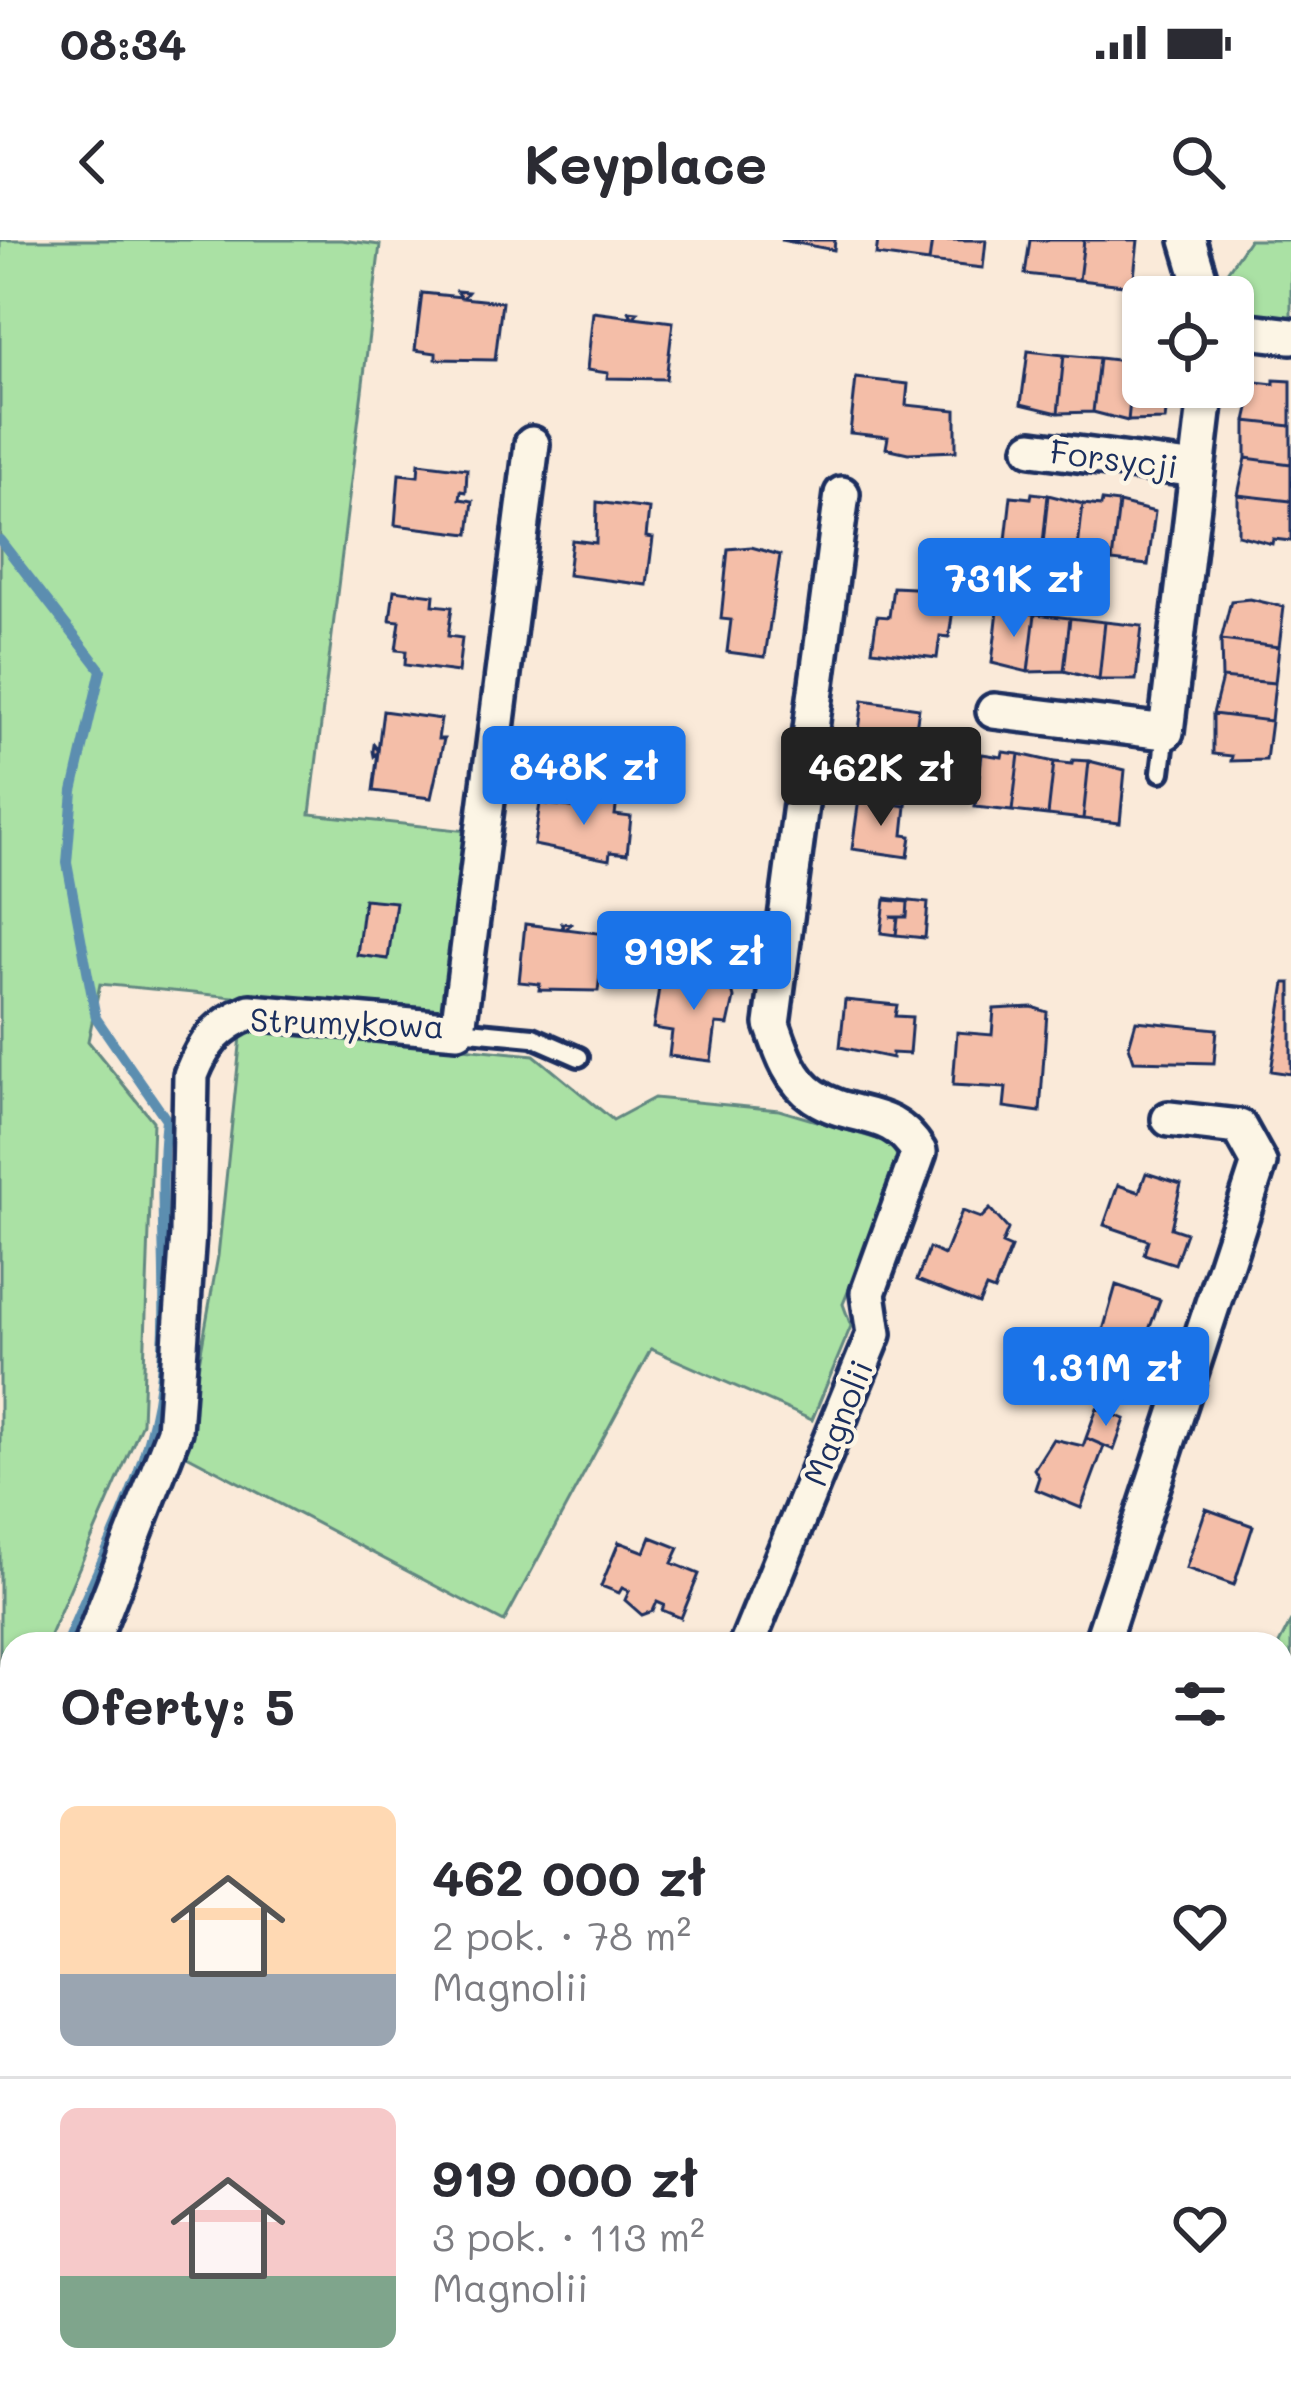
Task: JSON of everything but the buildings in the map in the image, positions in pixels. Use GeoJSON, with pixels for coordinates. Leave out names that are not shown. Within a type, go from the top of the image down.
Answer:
{"type":"FeatureCollection","features":[{"type":"Feature","properties":{"kind":"street"},"geometry":{"type":"LineString","coordinates":[[1188,240],[1199,276]]}},
{"type":"Feature","properties":{"kind":"street"},"geometry":{"type":"LineString","coordinates":[[1254,332],[1291,336]]}},
{"type":"Feature","properties":{"kind":"street","name":"Forsycji"},"geometry":{"type":"LineString","coordinates":[[1166,732],[1204,408]]}},
{"type":"Feature","properties":{"kind":"street","name":"Strumykowa"},"geometry":{"type":"LineString","coordinates":[[96,1632],[174,1432],[188,1233],[191,1075],[200,1053],[228,1021],[250,1012],[458,1030],[532,444]]}},
{"type":"Feature","properties":{"kind":"street","name":"Forsycji"},"geometry":{"type":"LineString","coordinates":[[1032,448],[1197,470]]}},
{"type":"Feature","properties":{"kind":"street","name":"Magnolii"},"geometry":{"type":"LineString","coordinates":[[752,1632],[874,1334],[868,1293],[919,1152],[905,1129],[814,1096],[785,1064],[772,1024],[842,494]]}},
{"type":"Feature","properties":{"kind":"street"},"geometry":{"type":"LineString","coordinates":[[994,711],[1166,732]]}},
{"type":"Feature","properties":{"kind":"street"},"geometry":{"type":"LineString","coordinates":[[1105,1632],[1259,1162],[1239,1127],[1169,1119]]}},
{"type":"Feature","properties":{"kind":"lane"},"geometry":{"type":"LineString","coordinates":[[1161,772],[1166,732]]}},
{"type":"Feature","properties":{"kind":"lane"},"geometry":{"type":"LineString","coordinates":[[458,1030],[533,1037],[580,1058]]}},
{"type":"Feature","properties":{"kind":"green space"},"geometry":{"type":"Polygon","coordinates":[[[0,240],[341,240],[380,245],[310,814],[468,831],[442,1046],[534,1055],[613,1120],[654,1098],[779,1110],[891,1143],[900,1163],[843,1304],[851,1326],[812,1420],[651,1349],[504,1622],[183,1453],[218,1256],[245,998],[100,984],[88,1041],[153,1121],[142,1423],[51,1632],[0,1632],[0,240]]]}},
{"type":"Feature","properties":{"kind":"green space"},"geometry":{"type":"Polygon","coordinates":[[[1249,240],[1291,240],[1291,321],[1254,317],[1254,276],[1224,276],[1249,240]]]}},
{"type":"Feature","properties":{"kind":"waterway"},"geometry":{"type":"LineString","coordinates":[[0,540],[101,670],[73,791],[67,863],[96,1018],[166,1119],[160,1384],[146,1449],[126,1506],[71,1632]]}}]}
